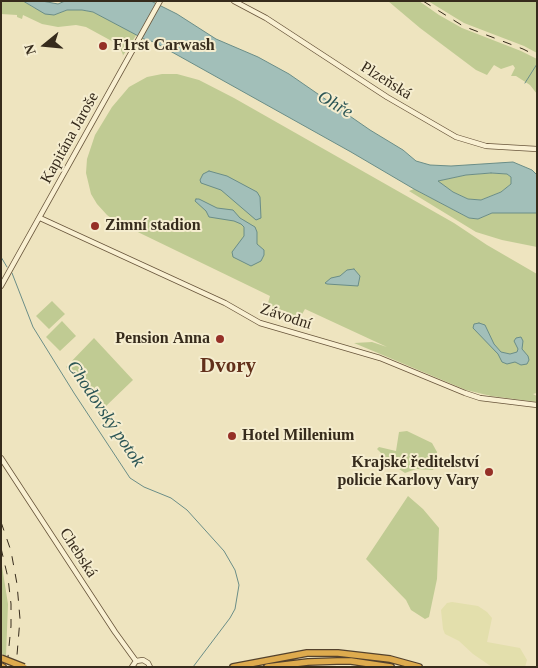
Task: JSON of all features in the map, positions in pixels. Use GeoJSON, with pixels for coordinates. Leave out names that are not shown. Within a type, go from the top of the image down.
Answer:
{"type":"FeatureCollection","features":[{"type":"Feature","properties":{"kind":"highway"},"geometry":{"type":"LineString","coordinates":[[233,667],[307,653],[338,652],[390,659],[419,667]]}},
{"type":"Feature","properties":{"kind":"highway"},"geometry":{"type":"LineString","coordinates":[[1,658],[24,667]]}},
{"type":"Feature","properties":{"kind":"highway"},"geometry":{"type":"LineString","coordinates":[[267,667],[337,661],[351,661],[392,667]]}},
{"type":"Feature","properties":{"kind":"street","name":"Kapitána Jaroše"},"geometry":{"type":"LineString","coordinates":[[1,286],[160,1]]}},
{"type":"Feature","properties":{"kind":"street","name":"Plzeňská"},"geometry":{"type":"LineString","coordinates":[[234,1],[266,18],[387,97],[456,137],[486,146],[537,149]]}},
{"type":"Feature","properties":{"kind":"street","name":"Závodní"},"geometry":{"type":"LineString","coordinates":[[40,218],[225,303],[260,323],[380,358],[465,394],[480,398],[537,405]]}},
{"type":"Feature","properties":{"kind":"street","name":"Chebská"},"geometry":{"type":"LineString","coordinates":[[1,458],[136,661]]}},
{"type":"Feature","properties":{"kind":"street"},"geometry":{"type":"LineString","coordinates":[[132,667],[136,661],[146,661],[150,667]]}},
{"type":"Feature","properties":{"kind":"shaded area"},"geometry":{"type":"Polygon","coordinates":[[[447,603],[478,606],[487,612],[492,618],[487,642],[520,648],[527,660],[525,667],[492,667],[473,654],[459,641],[445,634],[441,610],[447,603]]]}},
{"type":"Feature","properties":{"kind":"green space"},"geometry":{"type":"Polygon","coordinates":[[[1,1],[23,1],[34,8],[54,15],[67,10],[93,12],[137,34],[122,57],[119,45],[86,27],[76,25],[58,27],[42,24],[23,15],[22,19],[17,17],[17,15],[1,14],[1,1]]]}},
{"type":"Feature","properties":{"kind":"green space"},"geometry":{"type":"Polygon","coordinates":[[[388,1],[419,1],[462,28],[537,59],[537,94],[530,85],[516,76],[511,76],[515,68],[513,65],[501,69],[494,65],[487,75],[476,70],[420,28],[388,1]]]}},
{"type":"Feature","properties":{"kind":"green space"},"geometry":{"type":"Polygon","coordinates":[[[428,1],[537,1],[537,53],[524,46],[464,23],[428,1]]]}},
{"type":"Feature","properties":{"kind":"green space"},"geometry":{"type":"Polygon","coordinates":[[[177,74],[199,80],[234,98],[454,223],[537,274],[537,393],[533,394],[537,396],[537,402],[491,396],[466,390],[354,343],[372,342],[387,347],[305,309],[299,317],[269,305],[270,296],[115,221],[107,215],[91,194],[86,173],[87,159],[95,135],[112,107],[129,87],[147,77],[177,74]]]}},
{"type":"Feature","properties":{"kind":"green space"},"geometry":{"type":"Polygon","coordinates":[[[507,174],[511,177],[511,184],[501,192],[481,200],[468,199],[437,181],[466,175],[507,174]]]}},
{"type":"Feature","properties":{"kind":"green space"},"geometry":{"type":"Polygon","coordinates":[[[414,189],[469,218],[478,219],[492,213],[537,213],[537,247],[502,240],[476,232],[409,191],[414,189]]]}},
{"type":"Feature","properties":{"kind":"green space"},"geometry":{"type":"Polygon","coordinates":[[[52,301],[65,314],[49,329],[36,316],[52,301]]]}},
{"type":"Feature","properties":{"kind":"green space"},"geometry":{"type":"Polygon","coordinates":[[[62,321],[76,336],[60,351],[46,337],[62,321]]]}},
{"type":"Feature","properties":{"kind":"green space"},"geometry":{"type":"Polygon","coordinates":[[[94,338],[133,380],[105,407],[66,367],[94,338]]]}},
{"type":"Feature","properties":{"kind":"green space"},"geometry":{"type":"Polygon","coordinates":[[[407,431],[432,443],[437,452],[433,470],[416,469],[405,473],[393,465],[377,449],[379,447],[396,451],[399,432],[407,431]]]}},
{"type":"Feature","properties":{"kind":"green space"},"geometry":{"type":"Polygon","coordinates":[[[408,496],[423,509],[439,528],[437,579],[429,617],[425,619],[411,610],[406,600],[366,559],[408,496]]]}},
{"type":"Feature","properties":{"kind":"green space"},"geometry":{"type":"Polygon","coordinates":[[[1,560],[8,604],[6,656],[1,653],[1,560]]]}},
{"type":"Feature","properties":{"kind":"water"},"geometry":{"type":"Polygon","coordinates":[[[23,1],[42,1],[58,4],[65,1],[151,1],[177,14],[216,39],[258,57],[289,74],[370,130],[403,150],[416,161],[430,165],[451,166],[513,162],[532,170],[537,175],[537,213],[492,213],[478,219],[469,218],[414,189],[154,42],[144,39],[93,12],[67,10],[54,15],[45,14],[23,1]],[[507,174],[466,175],[438,181],[453,192],[468,199],[481,200],[501,192],[511,184],[511,177],[507,174]]]}},
{"type":"Feature","properties":{"kind":"water"},"geometry":{"type":"Polygon","coordinates":[[[209,171],[227,176],[257,192],[260,197],[261,218],[256,220],[221,190],[201,183],[200,180],[203,174],[209,171]]]}},
{"type":"Feature","properties":{"kind":"water"},"geometry":{"type":"Polygon","coordinates":[[[196,199],[217,208],[233,210],[240,218],[255,227],[257,244],[264,250],[261,261],[251,266],[233,257],[232,252],[244,236],[244,227],[234,221],[209,217],[206,211],[195,201],[196,199]]]}},
{"type":"Feature","properties":{"kind":"water"},"geometry":{"type":"Polygon","coordinates":[[[354,269],[360,276],[358,286],[325,283],[331,278],[340,276],[347,270],[354,269]]]}},
{"type":"Feature","properties":{"kind":"water"},"geometry":{"type":"Polygon","coordinates":[[[474,324],[485,325],[494,344],[501,352],[510,354],[517,352],[518,349],[514,341],[516,338],[521,337],[523,341],[522,349],[529,360],[527,364],[521,365],[515,362],[507,364],[502,362],[498,354],[473,328],[474,324]]]}},
{"type":"Feature","properties":{"kind":"waterway"},"geometry":{"type":"LineString","coordinates":[[525,83],[537,64]]}},
{"type":"Feature","properties":{"kind":"waterway","name":"Chodovský potok"},"geometry":{"type":"LineString","coordinates":[[1,257],[7,267]]}},
{"type":"Feature","properties":{"kind":"waterway","name":"Chodovský potok"},"geometry":{"type":"LineString","coordinates":[[12,273],[33,327],[130,478],[144,487],[171,498],[187,510],[224,551],[235,570],[239,585],[235,609],[193,667]]}},
{"type":"Feature","properties":{"kind":"railway"},"geometry":{"type":"LineString","coordinates":[[423,1],[463,26],[537,56]]}},
{"type":"Feature","properties":{"kind":"railway"},"geometry":{"type":"LineString","coordinates":[[1,522],[11,551],[17,584],[20,619],[16,667]]}},
{"type":"Feature","properties":{"kind":"railway"},"geometry":{"type":"LineString","coordinates":[[1,548],[8,578],[11,604],[7,667]]}},
{"type":"Feature","properties":{"kind":"place","name":"F1rst Carwash"},"geometry":{"type":"Point","coordinates":[103,46]}},
{"type":"Feature","properties":{"kind":"place","name":"Zimní stadion"},"geometry":{"type":"Point","coordinates":[95,226]}},
{"type":"Feature","properties":{"kind":"place","name":"Pension Anna"},"geometry":{"type":"Point","coordinates":[220,339]}},
{"type":"Feature","properties":{"kind":"place","name":"Hotel Millenium"},"geometry":{"type":"Point","coordinates":[232,436]}},
{"type":"Feature","properties":{"kind":"place","name":"Krajské ředitelství policie Karlovy Vary"},"geometry":{"type":"Point","coordinates":[489,472]}},
{"type":"Feature","properties":{"kind":"district","name":"Dvory"},"geometry":{"type":"Point","coordinates":[228,367]}},
{"type":"Feature","properties":{"kind":"water label","name":"Ohře"},"geometry":{"type":"Point","coordinates":[335,105]}}]}
